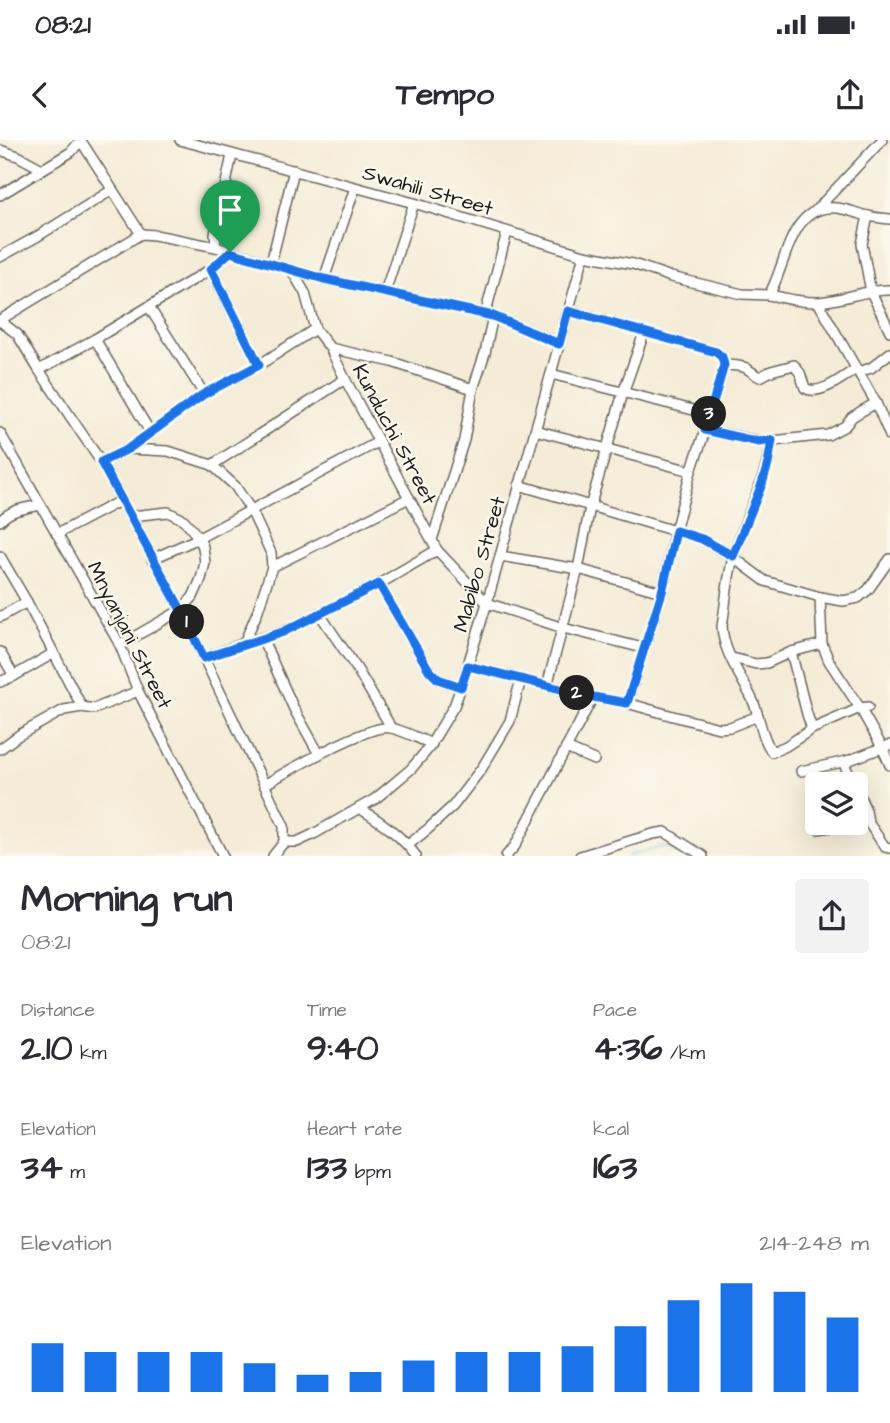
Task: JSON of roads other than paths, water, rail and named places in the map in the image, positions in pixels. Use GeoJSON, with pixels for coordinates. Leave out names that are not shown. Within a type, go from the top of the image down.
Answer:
{"type":"FeatureCollection","features":[{"type":"Feature","properties":{"kind":"street","name":"Swahili Street"},"geometry":{"type":"LineString","coordinates":[[180,140],[414,203],[584,255],[632,264],[671,277],[742,294],[818,302],[890,290]]}},
{"type":"Feature","properties":{"kind":"street"},"geometry":{"type":"LineString","coordinates":[[769,295],[775,286],[793,233],[882,140]]}},
{"type":"Feature","properties":{"kind":"street"},"geometry":{"type":"LineString","coordinates":[[0,195],[71,152],[81,141],[141,234]]}},
{"type":"Feature","properties":{"kind":"street"},"geometry":{"type":"LineString","coordinates":[[0,150],[42,169]]}},
{"type":"Feature","properties":{"kind":"street"},"geometry":{"type":"LineString","coordinates":[[216,247],[215,234],[232,155]]}},
{"type":"Feature","properties":{"kind":"street"},"geometry":{"type":"LineString","coordinates":[[271,263],[294,170]]}},
{"type":"Feature","properties":{"kind":"street"},"geometry":{"type":"LineString","coordinates":[[324,279],[355,188]]}},
{"type":"Feature","properties":{"kind":"street"},"geometry":{"type":"LineString","coordinates":[[0,257],[112,190]]}},
{"type":"Feature","properties":{"kind":"street"},"geometry":{"type":"LineString","coordinates":[[385,292],[414,203]]}},
{"type":"Feature","properties":{"kind":"street"},"geometry":{"type":"LineString","coordinates":[[817,209],[836,208],[890,219]]}},
{"type":"Feature","properties":{"kind":"street"},"geometry":{"type":"LineString","coordinates":[[868,216],[862,244],[871,292],[890,331]]}},
{"type":"Feature","properties":{"kind":"street"},"geometry":{"type":"LineString","coordinates":[[432,540],[464,440],[473,389],[485,353],[489,316],[508,232]]}},
{"type":"Feature","properties":{"kind":"street"},"geometry":{"type":"LineString","coordinates":[[273,856],[284,842],[284,826],[181,610],[101,462],[18,334],[0,321],[141,234],[216,247],[324,279],[489,316],[559,344]]}},
{"type":"Feature","properties":{"kind":"street"},"geometry":{"type":"LineString","coordinates":[[39,370],[211,269],[230,252]]}},
{"type":"Feature","properties":{"kind":"street","name":"Mabibo Street"},"geometry":{"type":"LineString","coordinates":[[284,842],[297,842],[312,835],[375,799],[411,769],[432,744],[454,706],[487,604],[584,255]]}},
{"type":"Feature","properties":{"kind":"street"},"geometry":{"type":"LineString","coordinates":[[211,269],[259,365]]}},
{"type":"Feature","properties":{"kind":"street","name":"Kunduchi Street"},"geometry":{"type":"LineString","coordinates":[[291,269],[305,293],[315,329],[330,348],[437,550],[487,604]]}},
{"type":"Feature","properties":{"kind":"street"},"geometry":{"type":"LineString","coordinates":[[818,302],[876,403],[889,432]]}},
{"type":"Feature","properties":{"kind":"street"},"geometry":{"type":"LineString","coordinates":[[149,307],[204,394]]}},
{"type":"Feature","properties":{"kind":"street"},"geometry":{"type":"LineString","coordinates":[[568,311],[716,352],[722,357],[724,365],[691,471],[662,592],[627,703]]}},
{"type":"Feature","properties":{"kind":"street"},"geometry":{"type":"LineString","coordinates":[[101,462],[128,449],[204,394],[259,365],[315,329]]}},
{"type":"Feature","properties":{"kind":"street"},"geometry":{"type":"LineString","coordinates":[[547,686],[578,569],[590,507],[623,393],[644,333]]}},
{"type":"Feature","properties":{"kind":"street"},"geometry":{"type":"LineString","coordinates":[[95,339],[150,432]]}},
{"type":"Feature","properties":{"kind":"street"},"geometry":{"type":"LineString","coordinates":[[330,348],[392,362],[473,389]]}},
{"type":"Feature","properties":{"kind":"street"},"geometry":{"type":"LineString","coordinates":[[724,365],[749,369],[760,377],[794,365],[800,373],[804,388],[813,392],[857,371],[871,368],[890,354]]}},
{"type":"Feature","properties":{"kind":"street"},"geometry":{"type":"LineString","coordinates":[[551,374],[709,414]]}},
{"type":"Feature","properties":{"kind":"street"},"geometry":{"type":"LineString","coordinates":[[212,465],[345,380]]}},
{"type":"Feature","properties":{"kind":"street"},"geometry":{"type":"LineString","coordinates":[[705,430],[759,442],[811,438],[828,435],[845,426],[852,417],[876,403]]}},
{"type":"Feature","properties":{"kind":"street"},"geometry":{"type":"LineString","coordinates":[[535,430],[691,471]]}},
{"type":"Feature","properties":{"kind":"street","name":"Mnyanjani Street"},"geometry":{"type":"LineString","coordinates":[[0,433],[120,645],[138,691],[223,856]]}},
{"type":"Feature","properties":{"kind":"street"},"geometry":{"type":"LineString","coordinates":[[772,440],[762,484],[733,556],[722,636],[754,703],[763,734],[772,752],[812,729],[864,708]]}},
{"type":"Feature","properties":{"kind":"street"},"geometry":{"type":"LineString","coordinates":[[152,559],[199,538],[378,442]]}},
{"type":"Feature","properties":{"kind":"street"},"geometry":{"type":"LineString","coordinates":[[128,449],[169,451],[212,465],[235,486],[251,510],[271,553],[272,568],[244,643]]}},
{"type":"Feature","properties":{"kind":"street"},"geometry":{"type":"LineString","coordinates":[[519,485],[702,539],[733,556],[765,581],[820,597],[843,601],[858,598],[868,590],[890,559]]}},
{"type":"Feature","properties":{"kind":"street"},"geometry":{"type":"LineString","coordinates":[[272,568],[409,498]]}},
{"type":"Feature","properties":{"kind":"street"},"geometry":{"type":"LineString","coordinates":[[57,534],[122,500]]}},
{"type":"Feature","properties":{"kind":"street"},"geometry":{"type":"LineString","coordinates":[[0,521],[19,509],[41,505]]}},
{"type":"Feature","properties":{"kind":"street"},"geometry":{"type":"LineString","coordinates":[[120,645],[181,610],[193,597],[205,563],[199,538],[184,520],[168,512],[131,516]]}},
{"type":"Feature","properties":{"kind":"street"},"geometry":{"type":"LineString","coordinates":[[204,658],[283,632],[379,584],[437,550]]}},
{"type":"Feature","properties":{"kind":"street"},"geometry":{"type":"LineString","coordinates":[[0,556],[82,707]]}},
{"type":"Feature","properties":{"kind":"street"},"geometry":{"type":"LineString","coordinates":[[500,556],[578,569],[662,592]]}},
{"type":"Feature","properties":{"kind":"street"},"geometry":{"type":"LineString","coordinates":[[379,584],[429,670],[438,679],[461,687]]}},
{"type":"Feature","properties":{"kind":"street"},"geometry":{"type":"LineString","coordinates":[[820,597],[822,644],[830,661],[864,708],[886,746],[890,765]]}},
{"type":"Feature","properties":{"kind":"street"},"geometry":{"type":"LineString","coordinates":[[0,617],[27,602]]}},
{"type":"Feature","properties":{"kind":"street"},"geometry":{"type":"LineString","coordinates":[[487,604],[643,649]]}},
{"type":"Feature","properties":{"kind":"street"},"geometry":{"type":"LineString","coordinates":[[320,613],[357,669],[390,727]]}},
{"type":"Feature","properties":{"kind":"street"},"geometry":{"type":"LineString","coordinates":[[262,638],[294,709],[319,754]]}},
{"type":"Feature","properties":{"kind":"street"},"geometry":{"type":"LineString","coordinates":[[732,658],[761,664],[822,644]]}},
{"type":"Feature","properties":{"kind":"street"},"geometry":{"type":"LineString","coordinates":[[0,652],[14,677]]}},
{"type":"Feature","properties":{"kind":"street"},"geometry":{"type":"LineString","coordinates":[[791,652],[812,729]]}},
{"type":"Feature","properties":{"kind":"street"},"geometry":{"type":"LineString","coordinates":[[0,682],[14,677],[54,653]]}},
{"type":"Feature","properties":{"kind":"street"},"geometry":{"type":"LineString","coordinates":[[468,666],[627,703],[719,728],[730,727],[758,716]]}},
{"type":"Feature","properties":{"kind":"street"},"geometry":{"type":"LineString","coordinates":[[408,845],[453,806],[482,768],[510,721],[522,679]]}},
{"type":"Feature","properties":{"kind":"street"},"geometry":{"type":"LineString","coordinates":[[0,749],[64,710],[82,707],[94,709],[138,691]]}},
{"type":"Feature","properties":{"kind":"street"},"geometry":{"type":"LineString","coordinates":[[506,856],[515,846],[593,697]]}},
{"type":"Feature","properties":{"kind":"street"},"geometry":{"type":"LineString","coordinates":[[264,785],[319,754],[365,734],[390,727],[432,744]]}},
{"type":"Feature","properties":{"kind":"street"},"geometry":{"type":"LineString","coordinates":[[801,771],[847,761],[886,746]]}},
{"type":"Feature","properties":{"kind":"street"},"geometry":{"type":"LineString","coordinates":[[566,748],[594,760]]}},
{"type":"Feature","properties":{"kind":"street"},"geometry":{"type":"LineString","coordinates":[[847,761],[845,766],[848,772]]}},
{"type":"Feature","properties":{"kind":"street"},"geometry":{"type":"LineString","coordinates":[[359,808],[382,822],[408,845],[415,856]]}},
{"type":"Feature","properties":{"kind":"street"},"geometry":{"type":"LineString","coordinates":[[868,822],[885,847],[890,848]]}},
{"type":"Feature","properties":{"kind":"street"},"geometry":{"type":"LineString","coordinates":[[580,856],[665,832],[702,856]]}},
{"type":"Feature","properties":{"kind":"waterway"},"geometry":{"type":"LineString","coordinates":[[628,856],[665,846],[684,856]]}}]}
